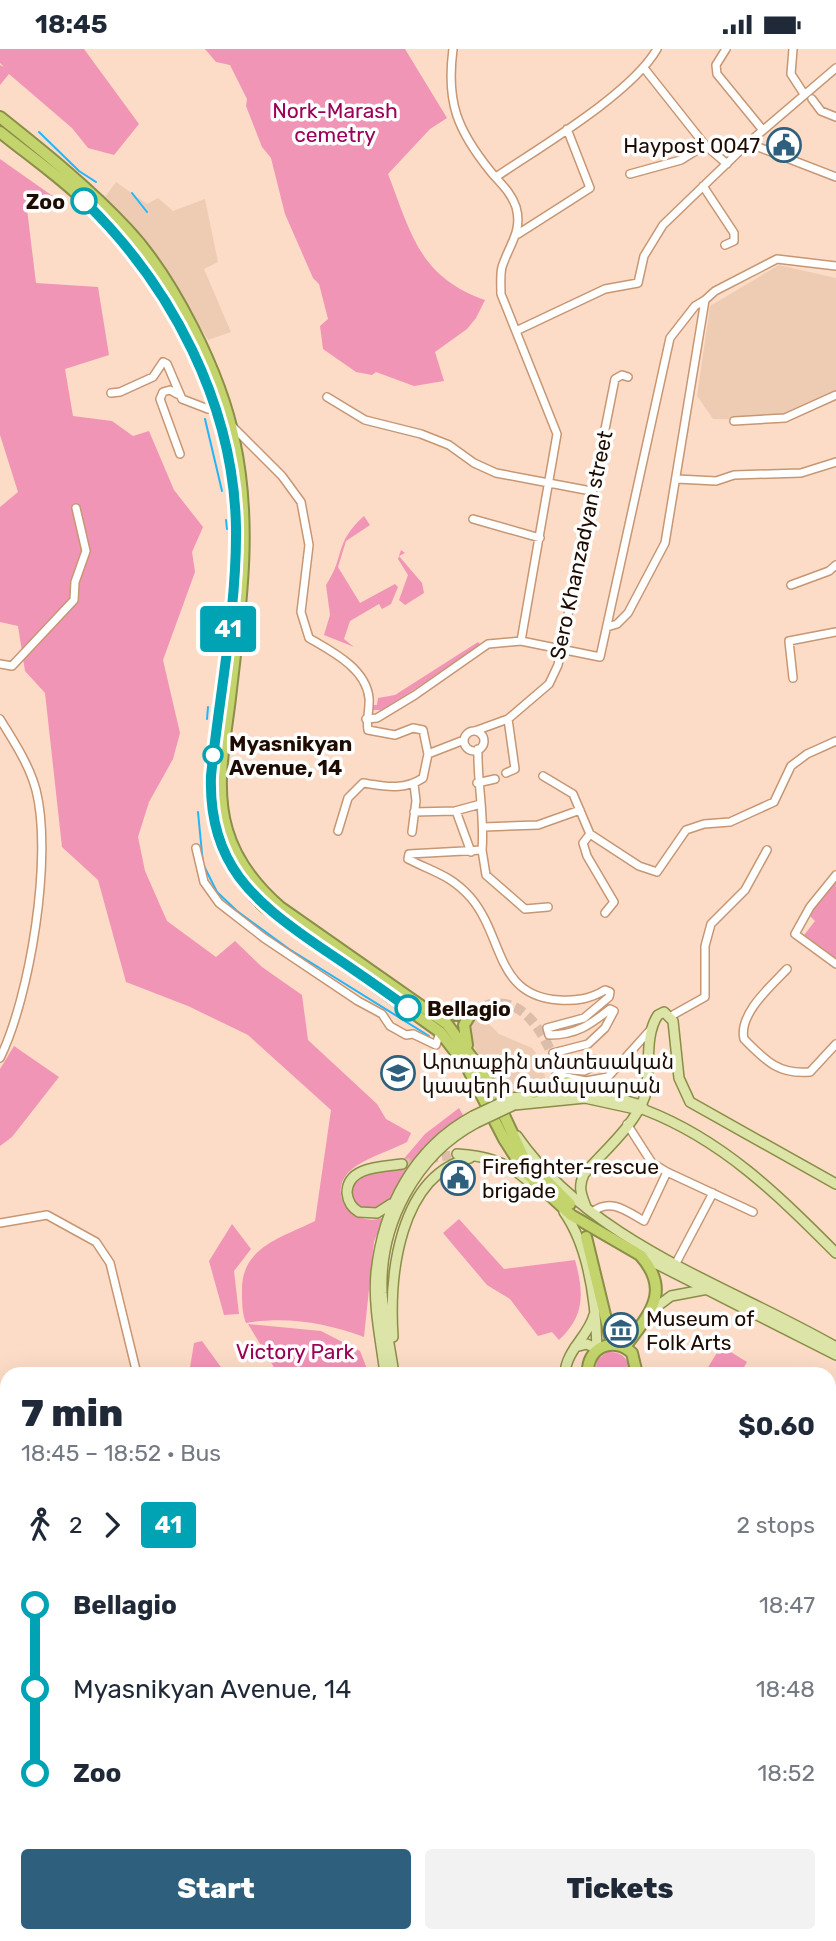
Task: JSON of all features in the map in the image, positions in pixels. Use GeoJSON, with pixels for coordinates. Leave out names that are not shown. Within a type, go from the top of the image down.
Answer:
{"type":"FeatureCollection","features":[{"type":"Feature","properties":{"kind":"highway"},"geometry":{"type":"LineString","coordinates":[[0,117],[97,199],[151,258],[213,371],[231,425],[240,474],[245,531],[242,592],[221,779],[227,830],[243,864],[268,896],[447,1024],[469,1051],[524,1158],[589,1233],[640,1255],[652,1271],[656,1286],[649,1312],[625,1347]]}},
{"type":"Feature","properties":{"kind":"highway"},"geometry":{"type":"LineString","coordinates":[[0,132],[80,197],[117,235],[179,325],[218,407],[228,455],[236,530],[211,776],[212,814],[222,850],[243,885],[265,907],[440,1033],[467,1067],[519,1165],[565,1205]]}},
{"type":"Feature","properties":{"kind":"highway"},"geometry":{"type":"LineString","coordinates":[[418,1002],[450,1014],[472,1012],[464,1025],[469,1051]]}},
{"type":"Feature","properties":{"kind":"highway"},"geometry":{"type":"LineString","coordinates":[[534,1093],[562,1082],[584,1089]]}},
{"type":"Feature","properties":{"kind":"highway"},"geometry":{"type":"LineString","coordinates":[[589,1233],[600,1297],[612,1344]]}},
{"type":"Feature","properties":{"kind":"highway"},"geometry":{"type":"LineString","coordinates":[[600,1297],[596,1249],[603,1243],[619,1244]]}},
{"type":"Feature","properties":{"kind":"highway"},"geometry":{"type":"LineString","coordinates":[[588,1367],[589,1360],[597,1349],[612,1344],[625,1347],[635,1358],[636,1367]]}},
{"type":"Feature","properties":{"kind":"main road"},"geometry":{"type":"LineString","coordinates":[[560,1184],[584,1174],[641,1108],[647,1085],[653,1027],[661,1012],[671,1016],[679,1078],[691,1102],[836,1184]]}},
{"type":"Feature","properties":{"kind":"main road"},"geometry":{"type":"LineString","coordinates":[[613,1095],[638,1093],[647,1085]]}},
{"type":"Feature","properties":{"kind":"main road"},"geometry":{"type":"LineString","coordinates":[[389,1367],[376,1274],[382,1242],[404,1182],[431,1146],[475,1119],[534,1093],[584,1089],[613,1095],[702,1137],[743,1165],[785,1200],[836,1253]]}},
{"type":"Feature","properties":{"kind":"main road"},"geometry":{"type":"LineString","coordinates":[[513,1101],[585,1098],[641,1108]]}},
{"type":"Feature","properties":{"kind":"main road"},"geometry":{"type":"LineString","coordinates":[[389,1367],[383,1304],[383,1273],[397,1214],[414,1178],[435,1152],[475,1119]]}},
{"type":"Feature","properties":{"kind":"main road"},"geometry":{"type":"LineString","coordinates":[[508,1123],[539,1165],[612,1227],[836,1347]]}},
{"type":"Feature","properties":{"kind":"main road"},"geometry":{"type":"LineString","coordinates":[[457,1154],[478,1156],[512,1167],[565,1205],[579,1238],[595,1310],[597,1349],[587,1344],[575,1347]]}},
{"type":"Feature","properties":{"kind":"main road"},"geometry":{"type":"LineString","coordinates":[[390,1367],[392,1278],[409,1215],[433,1181],[451,1166],[478,1156]]}},
{"type":"Feature","properties":{"kind":"main road"},"geometry":{"type":"LineString","coordinates":[[395,1201],[382,1212],[363,1214],[352,1207],[348,1189],[360,1172],[402,1164]]}},
{"type":"Feature","properties":{"kind":"main road"},"geometry":{"type":"LineString","coordinates":[[584,1174],[580,1192],[589,1209]]}},
{"type":"Feature","properties":{"kind":"main road"},"geometry":{"type":"LineString","coordinates":[[640,1255],[836,1355]]}},
{"type":"Feature","properties":{"kind":"main road"},"geometry":{"type":"LineString","coordinates":[[649,1312],[671,1296],[708,1289]]}},
{"type":"Feature","properties":{"kind":"main road"},"geometry":{"type":"LineString","coordinates":[[566,1367],[567,1358],[591,1325],[595,1310]]}},
{"type":"Feature","properties":{"kind":"street"},"geometry":{"type":"LineString","coordinates":[[453,49],[449,76],[453,110],[474,149],[512,198],[518,234]]}},
{"type":"Feature","properties":{"kind":"street"},"geometry":{"type":"LineString","coordinates":[[496,177],[567,129],[644,68],[657,49]]}},
{"type":"Feature","properties":{"kind":"street"},"geometry":{"type":"LineString","coordinates":[[726,49],[716,65],[717,74],[762,129]]}},
{"type":"Feature","properties":{"kind":"street"},"geometry":{"type":"LineString","coordinates":[[793,49],[791,74],[821,111],[836,117]]}},
{"type":"Feature","properties":{"kind":"street"},"geometry":{"type":"LineString","coordinates":[[644,68],[705,145],[727,164]]}},
{"type":"Feature","properties":{"kind":"street"},"geometry":{"type":"LineString","coordinates":[[516,331],[605,289],[638,283],[652,240],[663,225],[762,129],[808,97],[836,68]]}},
{"type":"Feature","properties":{"kind":"street"},"geometry":{"type":"LineString","coordinates":[[521,641],[557,434],[501,294],[501,270],[518,234],[590,188],[567,129]]}},
{"type":"Feature","properties":{"kind":"street"},"geometry":{"type":"LineString","coordinates":[[748,143],[836,177]]}},
{"type":"Feature","properties":{"kind":"street"},"geometry":{"type":"LineString","coordinates":[[630,174],[681,160],[705,145]]}},
{"type":"Feature","properties":{"kind":"street"},"geometry":{"type":"LineString","coordinates":[[703,186],[734,233],[734,241],[725,245]]}},
{"type":"Feature","properties":{"kind":"street"},"geometry":{"type":"LineString","coordinates":[[366,719],[377,718],[415,695],[488,644],[521,641],[600,657],[634,489],[639,484],[670,338],[695,306],[715,291],[777,258],[836,266]]}},
{"type":"Feature","properties":{"kind":"street"},"geometry":{"type":"LineString","coordinates":[[607,627],[617,624],[628,613],[666,543],[705,300]]}},
{"type":"Feature","properties":{"kind":"street"},"geometry":{"type":"LineString","coordinates":[[111,393],[120,392],[153,377],[163,362],[167,364],[178,394]]}},
{"type":"Feature","properties":{"kind":"street","name":"Sero Khanzadyan street"},"geometry":{"type":"LineString","coordinates":[[479,731],[508,719],[549,684],[558,665],[559,648],[615,379],[622,375],[628,377]]}},
{"type":"Feature","properties":{"kind":"street"},"geometry":{"type":"LineString","coordinates":[[180,454],[160,399],[163,392],[170,390],[208,409],[218,407]]}},
{"type":"Feature","properties":{"kind":"street"},"geometry":{"type":"LineString","coordinates":[[734,421],[785,418],[836,395]]}},
{"type":"Feature","properties":{"kind":"street"},"geometry":{"type":"LineString","coordinates":[[327,397],[365,420],[421,434],[449,445],[474,463],[496,473],[591,491]]}},
{"type":"Feature","properties":{"kind":"street"},"geometry":{"type":"LineString","coordinates":[[231,425],[282,476],[301,502],[309,545],[301,612],[303,626],[309,638],[350,664],[359,676],[369,696],[366,719],[368,730],[394,735],[413,728],[422,729],[428,754],[426,774],[414,784],[383,788],[363,783],[348,798],[338,831]]}},
{"type":"Feature","properties":{"kind":"street"},"geometry":{"type":"LineString","coordinates":[[677,479],[716,481],[734,475],[801,473],[836,461]]}},
{"type":"Feature","properties":{"kind":"street"},"geometry":{"type":"LineString","coordinates":[[0,664],[12,666],[74,600],[75,582],[86,551],[76,508]]}},
{"type":"Feature","properties":{"kind":"street"},"geometry":{"type":"LineString","coordinates":[[473,519],[540,538]]}},
{"type":"Feature","properties":{"kind":"street"},"geometry":{"type":"LineString","coordinates":[[791,585],[829,571],[836,565]]}},
{"type":"Feature","properties":{"kind":"street"},"geometry":{"type":"LineString","coordinates":[[793,678],[789,641],[836,632]]}},
{"type":"Feature","properties":{"kind":"street"},"geometry":{"type":"LineString","coordinates":[[0,719],[25,759],[35,787],[43,863],[15,1024],[0,1058]]}},
{"type":"Feature","properties":{"kind":"street"},"geometry":{"type":"LineString","coordinates":[[506,773],[515,769],[508,719]]}},
{"type":"Feature","properties":{"kind":"street"},"geometry":{"type":"LineString","coordinates":[[428,754],[463,743],[469,732],[479,731],[484,743],[478,749],[472,750],[463,743]]}},
{"type":"Feature","properties":{"kind":"street"},"geometry":{"type":"LineString","coordinates":[[543,776],[568,789],[590,834],[639,866],[657,872],[686,830],[704,824],[730,822],[774,802],[790,766],[807,754],[836,741]]}},
{"type":"Feature","properties":{"kind":"street"},"geometry":{"type":"LineString","coordinates":[[478,749],[477,783],[484,827],[482,850],[486,876],[525,909],[548,907]]}},
{"type":"Feature","properties":{"kind":"street"},"geometry":{"type":"LineString","coordinates":[[477,783],[495,779]]}},
{"type":"Feature","properties":{"kind":"street"},"geometry":{"type":"LineString","coordinates":[[412,832],[414,784]]}},
{"type":"Feature","properties":{"kind":"street"},"geometry":{"type":"LineString","coordinates":[[414,812],[456,811],[481,804]]}},
{"type":"Feature","properties":{"kind":"street"},"geometry":{"type":"LineString","coordinates":[[484,827],[538,825],[580,810]]}},
{"type":"Feature","properties":{"kind":"street"},"geometry":{"type":"LineString","coordinates":[[456,811],[471,852]]}},
{"type":"Feature","properties":{"kind":"street"},"geometry":{"type":"LineString","coordinates":[[590,834],[583,843],[587,856],[614,902],[605,913]]}},
{"type":"Feature","properties":{"kind":"street"},"geometry":{"type":"LineString","coordinates":[[196,848],[197,861],[211,893],[241,921],[358,1001],[382,1014],[390,1026],[406,1035],[413,1034],[430,1045],[436,1045],[440,1033]]}},
{"type":"Feature","properties":{"kind":"street"},"geometry":{"type":"LineString","coordinates":[[482,850],[409,854],[407,858],[447,875],[471,899],[484,918],[508,972],[526,992],[534,997],[573,1001],[592,998],[604,990],[610,993],[599,1007],[584,1019],[547,1028],[550,1035],[572,1033],[593,1024],[609,1009],[614,1011],[605,1028],[588,1044],[553,1053],[555,1057],[566,1061],[594,1059],[597,1065],[584,1071],[559,1069],[556,1076],[586,1081],[608,1077],[653,1027]]}},
{"type":"Feature","properties":{"kind":"street"},"geometry":{"type":"LineString","coordinates":[[671,1016],[705,997],[705,946],[711,924],[722,909],[745,890],[768,851]]}},
{"type":"Feature","properties":{"kind":"street"},"geometry":{"type":"LineString","coordinates":[[836,875],[810,907],[795,935],[836,964]]}},
{"type":"Feature","properties":{"kind":"street"},"geometry":{"type":"LineString","coordinates":[[787,969],[765,993],[745,1022],[744,1038],[776,1070],[795,1073],[810,1072],[836,1044]]}},
{"type":"Feature","properties":{"kind":"street"},"geometry":{"type":"LineString","coordinates":[[627,1124],[652,1163],[667,1173],[753,1212]]}},
{"type":"Feature","properties":{"kind":"street"},"geometry":{"type":"LineString","coordinates":[[589,1209],[616,1205],[643,1221],[667,1173]]}},
{"type":"Feature","properties":{"kind":"street"},"geometry":{"type":"LineString","coordinates":[[676,1263],[713,1193]]}},
{"type":"Feature","properties":{"kind":"street"},"geometry":{"type":"LineString","coordinates":[[0,1223],[47,1215],[96,1242],[110,1263],[135,1367]]}},
{"type":"Feature","properties":{"kind":"shaded area"},"geometry":{"type":"Polygon","coordinates":[[[116,182],[147,204],[158,198],[173,211],[205,199],[218,262],[204,269],[231,332],[208,340],[154,251],[105,197],[116,182]]]}},
{"type":"Feature","properties":{"kind":"shaded area"},"geometry":{"type":"Polygon","coordinates":[[[779,265],[836,278],[836,392],[778,420],[713,419],[697,396],[710,306],[779,265]]]}},
{"type":"Feature","properties":{"kind":"shaded area"},"geometry":{"type":"Polygon","coordinates":[[[477,1012],[499,1034],[532,1048],[543,1062],[546,1086],[539,1091],[499,1097],[467,1032],[468,1019],[477,1012]]]}},
{"type":"Feature","properties":{"kind":"green space"},"geometry":{"type":"Polygon","coordinates":[[[0,49],[84,49],[139,124],[114,155],[88,148],[72,128],[9,74],[0,85],[0,65],[4,67],[0,63],[0,49]]]}},
{"type":"Feature","properties":{"kind":"green space","name":"Nork-Marash cemetry"},"geometry":{"type":"Polygon","coordinates":[[[205,49],[405,49],[447,118],[430,129],[388,174],[411,234],[431,266],[445,279],[485,300],[467,329],[435,352],[444,381],[414,386],[376,372],[372,375],[356,372],[323,349],[320,326],[328,319],[319,284],[313,278],[285,214],[271,158],[262,147],[246,106],[247,99],[230,65],[216,62],[205,49]]]}},
{"type":"Feature","properties":{"kind":"green space"},"geometry":{"type":"Polygon","coordinates":[[[0,159],[54,197],[26,201],[36,283],[98,287],[109,355],[65,369],[73,416],[112,421],[133,436],[149,431],[174,490],[203,527],[192,552],[195,572],[163,660],[180,733],[173,759],[149,802],[138,837],[145,871],[167,921],[216,957],[235,941],[262,967],[302,995],[308,1040],[377,1104],[386,1119],[411,1133],[407,1142],[367,1160],[347,1174],[342,1183],[341,1193],[348,1209],[364,1219],[384,1217],[374,1242],[364,1337],[306,1322],[276,1320],[246,1323],[242,1291],[243,1276],[248,1264],[265,1246],[315,1221],[331,1110],[248,1035],[188,1006],[126,982],[98,880],[62,847],[45,693],[25,671],[18,626],[0,622],[0,507],[18,492],[0,435],[0,159]]]}},
{"type":"Feature","properties":{"kind":"green space"},"geometry":{"type":"Polygon","coordinates":[[[364,516],[370,525],[346,541],[338,567],[360,603],[395,584],[398,587],[391,604],[382,609],[379,604],[350,621],[344,639],[354,647],[324,635],[330,615],[326,585],[348,534],[364,516]]]}},
{"type":"Feature","properties":{"kind":"green space"},"geometry":{"type":"Polygon","coordinates":[[[399,556],[422,583],[424,593],[405,605],[399,600],[408,575],[398,559],[399,556]]]}},
{"type":"Feature","properties":{"kind":"green space"},"geometry":{"type":"Polygon","coordinates":[[[478,642],[481,645],[406,695],[381,710],[372,710],[372,705],[377,705],[378,698],[395,695],[478,642]]]}},
{"type":"Feature","properties":{"kind":"green space"},"geometry":{"type":"Polygon","coordinates":[[[836,878],[836,962],[801,939],[815,921],[808,914],[836,878]]]}},
{"type":"Feature","properties":{"kind":"green space"},"geometry":{"type":"Polygon","coordinates":[[[14,1046],[59,1077],[12,1137],[0,1146],[0,1069],[14,1046]]]}},
{"type":"Feature","properties":{"kind":"green space"},"geometry":{"type":"Polygon","coordinates":[[[459,1108],[464,1117],[426,1147],[386,1205],[379,1211],[358,1208],[351,1198],[352,1185],[357,1178],[402,1161],[425,1134],[459,1108]]]}},
{"type":"Feature","properties":{"kind":"green space"},"geometry":{"type":"Polygon","coordinates":[[[459,1219],[504,1269],[575,1260],[581,1293],[578,1313],[568,1331],[559,1340],[552,1332],[538,1336],[510,1299],[487,1285],[443,1233],[459,1219]]]}},
{"type":"Feature","properties":{"kind":"green space"},"geometry":{"type":"Polygon","coordinates":[[[232,1224],[251,1249],[234,1271],[239,1314],[224,1315],[209,1261],[232,1224]]]}},
{"type":"Feature","properties":{"kind":"green space","name":"Victory Park"},"geometry":{"type":"Polygon","coordinates":[[[248,1324],[321,1331],[360,1351],[366,1367],[274,1367],[248,1324]]]}},
{"type":"Feature","properties":{"kind":"green space"},"geometry":{"type":"Polygon","coordinates":[[[202,1341],[221,1367],[190,1367],[194,1343],[202,1341]]]}},
{"type":"Feature","properties":{"kind":"green space"},"geometry":{"type":"Polygon","coordinates":[[[721,1346],[747,1362],[744,1367],[708,1367],[721,1346]]]}},
{"type":"Feature","properties":{"kind":"green space"},"geometry":{"type":"Polygon","coordinates":[[[607,1352],[617,1353],[624,1357],[629,1367],[596,1367],[597,1360],[607,1352]]]}},
{"type":"Feature","properties":{"kind":"waterway"},"geometry":{"type":"LineString","coordinates":[[39,132],[79,171],[96,182]]}},
{"type":"Feature","properties":{"kind":"waterway"},"geometry":{"type":"LineString","coordinates":[[132,193],[147,212]]}},
{"type":"Feature","properties":{"kind":"waterway"},"geometry":{"type":"LineString","coordinates":[[205,419],[222,491]]}},
{"type":"Feature","properties":{"kind":"waterway"},"geometry":{"type":"LineString","coordinates":[[226,520],[227,529]]}},
{"type":"Feature","properties":{"kind":"waterway"},"geometry":{"type":"LineString","coordinates":[[207,719],[208,707]]}},
{"type":"Feature","properties":{"kind":"waterway"},"geometry":{"type":"LineString","coordinates":[[198,812],[203,864],[217,892],[237,911],[289,949],[429,1036]]}},
{"type":"Feature","properties":{"kind":"tunnel"},"geometry":{"type":"LineString","coordinates":[[472,1012],[490,1004],[506,1004],[519,1010],[541,1033],[562,1079]]}},
{"type":"Feature","properties":{"kind":"tunnel"},"geometry":{"type":"LineString","coordinates":[[402,1164],[457,1154]]}},
{"type":"Feature","properties":{"kind":"bus line","name":"41"},"geometry":{"type":"LineString","coordinates":[[84,201],[117,235],[163,297],[197,362],[218,407],[221,420],[232,484],[236,530],[233,585],[210,797],[222,850],[243,885],[265,907],[408,1008]]}},
{"type":"Feature","properties":{"kind":"place","name":"Haypost 0047"},"geometry":{"type":"Point","coordinates":[784,145]}},
{"type":"Feature","properties":{"kind":"place","name":"Zoo"},"geometry":{"type":"Point","coordinates":[84,201]}},
{"type":"Feature","properties":{"kind":"place","name":"Myasnikyan Avenue, 14"},"geometry":{"type":"Point","coordinates":[213,755]}},
{"type":"Feature","properties":{"kind":"place","name":"Bellagio"},"geometry":{"type":"Point","coordinates":[408,1008]}},
{"type":"Feature","properties":{"kind":"place","name":"Արտաքին տնտեսական կապերի համալսարան"},"geometry":{"type":"Point","coordinates":[398,1073]}},
{"type":"Feature","properties":{"kind":"place","name":"Firefighter-rescue brigade"},"geometry":{"type":"Point","coordinates":[458,1178]}},
{"type":"Feature","properties":{"kind":"place","name":"Museum of Folk Arts"},"geometry":{"type":"Point","coordinates":[621,1330]}}]}
